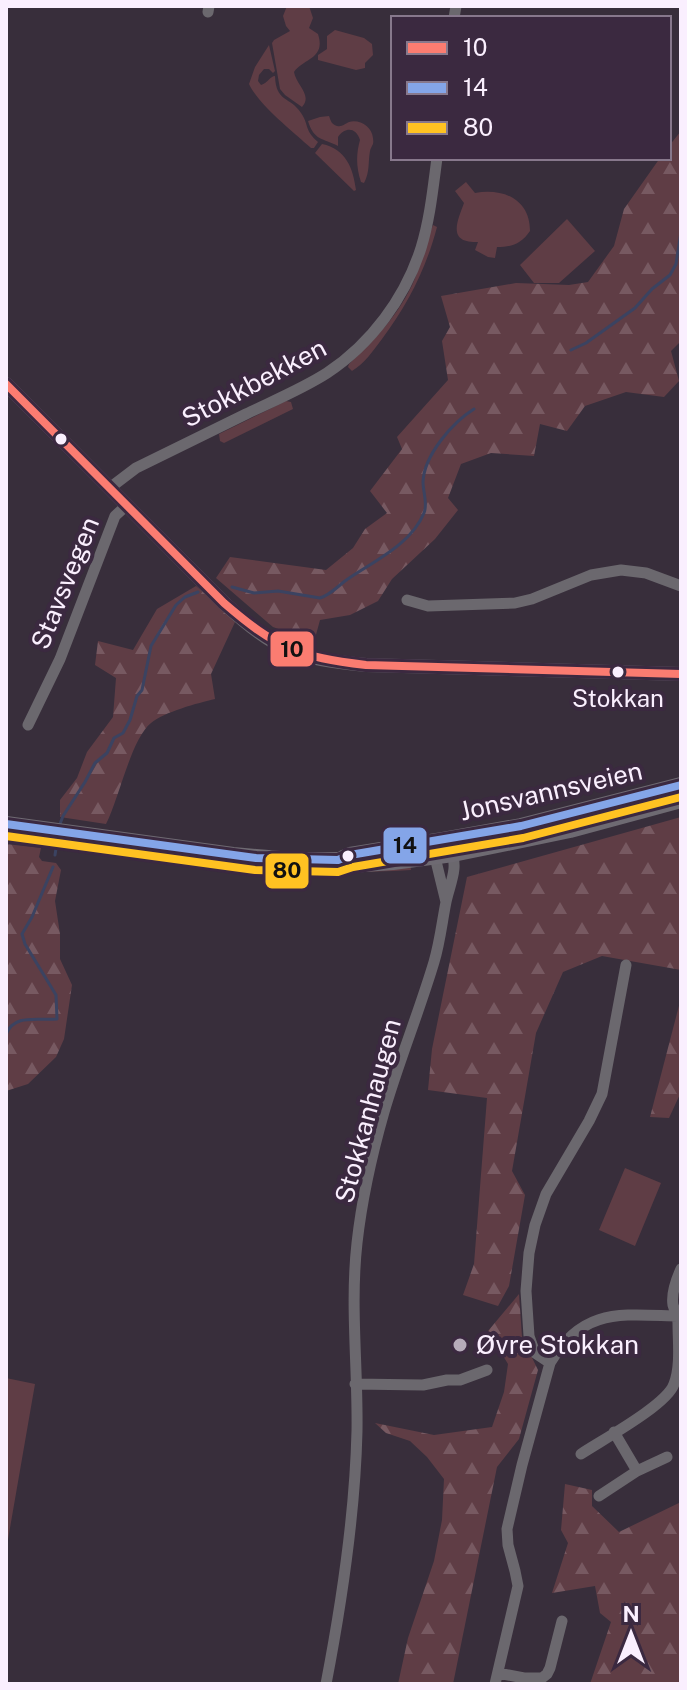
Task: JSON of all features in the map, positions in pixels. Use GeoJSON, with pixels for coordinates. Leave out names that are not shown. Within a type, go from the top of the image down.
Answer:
{"type":"FeatureCollection","features":[{"type":"Feature","properties":{"kind":"main road","name":"Jonsvannsveien"},"geometry":{"type":"LineString","coordinates":[[338,860],[350,865],[435,857],[448,847],[681,785]]}},
{"type":"Feature","properties":{"kind":"main road","name":"Jonsvannsveien"},"geometry":{"type":"LineString","coordinates":[[14,825],[256,858],[338,860],[350,855],[448,847],[570,830],[681,800]]}},
{"type":"Feature","properties":{"kind":"street","name":"Stokkbekken"},"geometry":{"type":"LineString","coordinates":[[111,487],[136,468],[312,382],[340,364],[377,329],[400,295],[416,263],[428,220],[437,160]]}},
{"type":"Feature","properties":{"kind":"street"},"geometry":{"type":"LineString","coordinates":[[6,384],[245,622],[272,642],[302,656],[366,665],[681,674]]}},
{"type":"Feature","properties":{"kind":"street","name":"Stavsvegen"},"geometry":{"type":"LineString","coordinates":[[28,725],[60,659],[115,516],[127,505]]}},
{"type":"Feature","properties":{"kind":"street"},"geometry":{"type":"LineString","coordinates":[[407,600],[428,606],[515,603],[591,575],[621,570],[646,573],[681,586]]}},
{"type":"Feature","properties":{"kind":"street","name":"Stokkanhaugen"},"geometry":{"type":"LineString","coordinates":[[326,1684],[349,1542],[357,1430],[354,1282],[357,1242],[369,1168],[385,1110],[435,961],[453,879],[448,847]]}},
{"type":"Feature","properties":{"kind":"street","name":"Stokkanhaugen"},"geometry":{"type":"LineString","coordinates":[[435,857],[446,902]]}},
{"type":"Feature","properties":{"kind":"street"},"geometry":{"type":"LineString","coordinates":[[550,1363],[535,1353],[529,1336],[526,1291],[529,1253],[546,1194],[602,1094],[626,965]]}},
{"type":"Feature","properties":{"kind":"street"},"geometry":{"type":"LineString","coordinates":[[581,1454],[661,1401],[672,1389],[677,1368],[679,1316],[673,1298],[681,1269]]}},
{"type":"Feature","properties":{"kind":"street"},"geometry":{"type":"LineString","coordinates":[[562,1621],[547,1674],[542,1678],[496,1678],[518,1586],[507,1529],[550,1363],[570,1335],[595,1320],[624,1315],[679,1316]]}},
{"type":"Feature","properties":{"kind":"street"},"geometry":{"type":"LineString","coordinates":[[355,1384],[423,1385],[460,1380],[487,1370]]}},
{"type":"Feature","properties":{"kind":"street"},"geometry":{"type":"LineString","coordinates":[[614,1432],[637,1471]]}},
{"type":"Feature","properties":{"kind":"street"},"geometry":{"type":"LineString","coordinates":[[599,1496],[637,1471],[667,1457]]}},
{"type":"Feature","properties":{"kind":"green space"},"geometry":{"type":"Polygon","coordinates":[[[287,6],[309,6],[313,18],[309,28],[318,34],[320,42],[317,53],[294,72],[306,98],[302,107],[280,89],[272,43],[290,31],[283,16],[287,6]]]}},
{"type":"Feature","properties":{"kind":"green space"},"geometry":{"type":"Polygon","coordinates":[[[335,30],[364,38],[372,44],[373,55],[365,63],[365,68],[356,70],[318,60],[318,55],[327,49],[327,36],[335,30]]]}},
{"type":"Feature","properties":{"kind":"green space"},"geometry":{"type":"Polygon","coordinates":[[[269,45],[275,71],[264,69],[258,81],[261,85],[275,76],[278,91],[301,113],[318,142],[314,148],[277,118],[249,84],[255,67],[269,45]]]}},
{"type":"Feature","properties":{"kind":"green space"},"geometry":{"type":"Polygon","coordinates":[[[329,116],[337,126],[357,122],[370,130],[373,142],[364,183],[358,171],[360,140],[356,133],[344,131],[338,137],[338,146],[320,138],[310,127],[308,121],[329,116]]]}},
{"type":"Feature","properties":{"kind":"green space"},"geometry":{"type":"Polygon","coordinates":[[[681,131],[681,341],[671,351],[679,381],[664,397],[626,392],[585,406],[567,431],[540,424],[534,456],[491,453],[461,464],[448,498],[458,510],[435,539],[392,579],[378,601],[350,615],[320,620],[314,642],[273,627],[216,578],[230,557],[326,570],[353,548],[365,529],[387,513],[370,491],[402,449],[397,437],[448,380],[442,341],[450,327],[441,296],[516,283],[569,285],[588,282],[614,246],[624,209],[659,160],[671,160],[671,144],[681,131]]]}},
{"type":"Feature","properties":{"kind":"green space"},"geometry":{"type":"Polygon","coordinates":[[[322,144],[343,155],[353,174],[356,190],[315,153],[322,144]]]}},
{"type":"Feature","properties":{"kind":"green space"},"geometry":{"type":"Polygon","coordinates":[[[466,182],[475,193],[495,192],[513,198],[529,220],[530,231],[523,239],[516,244],[497,247],[495,258],[475,250],[478,242],[462,239],[458,235],[457,224],[464,203],[455,191],[466,182]]]}},
{"type":"Feature","properties":{"kind":"green space"},"geometry":{"type":"Polygon","coordinates":[[[567,219],[595,251],[559,283],[534,283],[520,265],[567,219]]]}},
{"type":"Feature","properties":{"kind":"green space"},"geometry":{"type":"Polygon","coordinates":[[[433,225],[437,227],[433,242],[408,299],[372,353],[352,371],[349,364],[379,333],[405,299],[433,225]]]}},
{"type":"Feature","properties":{"kind":"green space"},"geometry":{"type":"Polygon","coordinates":[[[286,401],[291,402],[293,409],[224,443],[220,441],[219,434],[286,401]]]}},
{"type":"Feature","properties":{"kind":"green space"},"geometry":{"type":"Polygon","coordinates":[[[196,586],[235,622],[211,674],[215,699],[164,715],[144,731],[131,755],[106,824],[60,817],[60,800],[77,778],[87,752],[113,717],[116,678],[95,665],[98,641],[133,650],[157,609],[196,586]]]}},
{"type":"Feature","properties":{"kind":"green space"},"geometry":{"type":"Polygon","coordinates":[[[681,817],[681,970],[602,956],[563,972],[536,1033],[512,1171],[525,1195],[509,1286],[498,1306],[463,1295],[474,1264],[487,1098],[428,1090],[432,1049],[467,877],[681,817]]]}},
{"type":"Feature","properties":{"kind":"green space"},"geometry":{"type":"Polygon","coordinates":[[[87,843],[310,868],[410,863],[411,870],[318,872],[257,869],[165,858],[87,843]]]}},
{"type":"Feature","properties":{"kind":"green space"},"geometry":{"type":"Polygon","coordinates":[[[6,844],[41,848],[39,857],[42,861],[56,863],[61,870],[55,901],[60,959],[72,985],[64,1039],[56,1057],[28,1084],[6,1091],[6,844]]]}},
{"type":"Feature","properties":{"kind":"green space"},"geometry":{"type":"Polygon","coordinates":[[[681,998],[681,1092],[669,1118],[650,1117],[681,998]]]}},
{"type":"Feature","properties":{"kind":"green space"},"geometry":{"type":"Polygon","coordinates":[[[625,1168],[661,1183],[635,1246],[599,1230],[625,1168]]]}},
{"type":"Feature","properties":{"kind":"green space"},"geometry":{"type":"Polygon","coordinates":[[[519,1294],[522,1337],[538,1370],[519,1439],[497,1467],[453,1684],[398,1684],[408,1638],[434,1561],[442,1520],[444,1479],[410,1441],[386,1433],[375,1423],[434,1435],[492,1427],[504,1392],[508,1364],[488,1331],[519,1294]]]}},
{"type":"Feature","properties":{"kind":"green space"},"geometry":{"type":"Polygon","coordinates":[[[6,1378],[35,1384],[6,1551],[6,1378]]]}},
{"type":"Feature","properties":{"kind":"green space"},"geometry":{"type":"Polygon","coordinates":[[[565,1484],[592,1490],[592,1506],[619,1532],[681,1502],[681,1684],[590,1684],[611,1622],[600,1613],[595,1586],[552,1593],[568,1543],[561,1530],[565,1484]]]}},
{"type":"Feature","properties":{"kind":"waterway","name":"Stokkbekken"},"geometry":{"type":"LineString","coordinates":[[571,350],[635,308],[670,275],[676,264],[681,232]]}},
{"type":"Feature","properties":{"kind":"waterway","name":"Stokkbekken"},"geometry":{"type":"LineString","coordinates":[[232,587],[254,593],[278,591],[320,598],[390,552],[410,534],[424,513],[423,482],[434,450],[457,422],[474,409]]}},
{"type":"Feature","properties":{"kind":"waterway","name":"Stokkbekken"},"geometry":{"type":"LineString","coordinates":[[60,824],[95,763],[107,753],[114,738],[123,733],[130,720],[137,696],[142,690],[151,646],[176,605],[198,592]]}},
{"type":"Feature","properties":{"kind":"waterway","name":"Stokkbekken"},"geometry":{"type":"LineString","coordinates":[[55,855],[58,836]]}},
{"type":"Feature","properties":{"kind":"waterway","name":"Stokkbekken"},"geometry":{"type":"LineString","coordinates":[[6,1035],[9,1028],[20,1021],[57,1019],[56,995],[22,934],[53,867]]}},
{"type":"Feature","properties":{"kind":"transit line","name":"10"},"geometry":{"type":"LineString","coordinates":[[6,384],[224,603],[259,631],[289,648],[322,658],[366,665],[681,674]]}},
{"type":"Feature","properties":{"kind":"transit line","name":"14"},"geometry":{"type":"LineString","coordinates":[[6,824],[256,858],[338,860],[350,855],[521,826],[681,785]]}},
{"type":"Feature","properties":{"kind":"transit line","name":"80"},"geometry":{"type":"LineString","coordinates":[[6,836],[255,870],[338,872],[523,838],[681,797]]}},
{"type":"Feature","properties":{"kind":"place","name":"Stokkan"},"geometry":{"type":"Point","coordinates":[618,672]}},
{"type":"Feature","properties":{"kind":"place","name":"Øvre Stokkan"},"geometry":{"type":"Point","coordinates":[460,1345]}}]}
